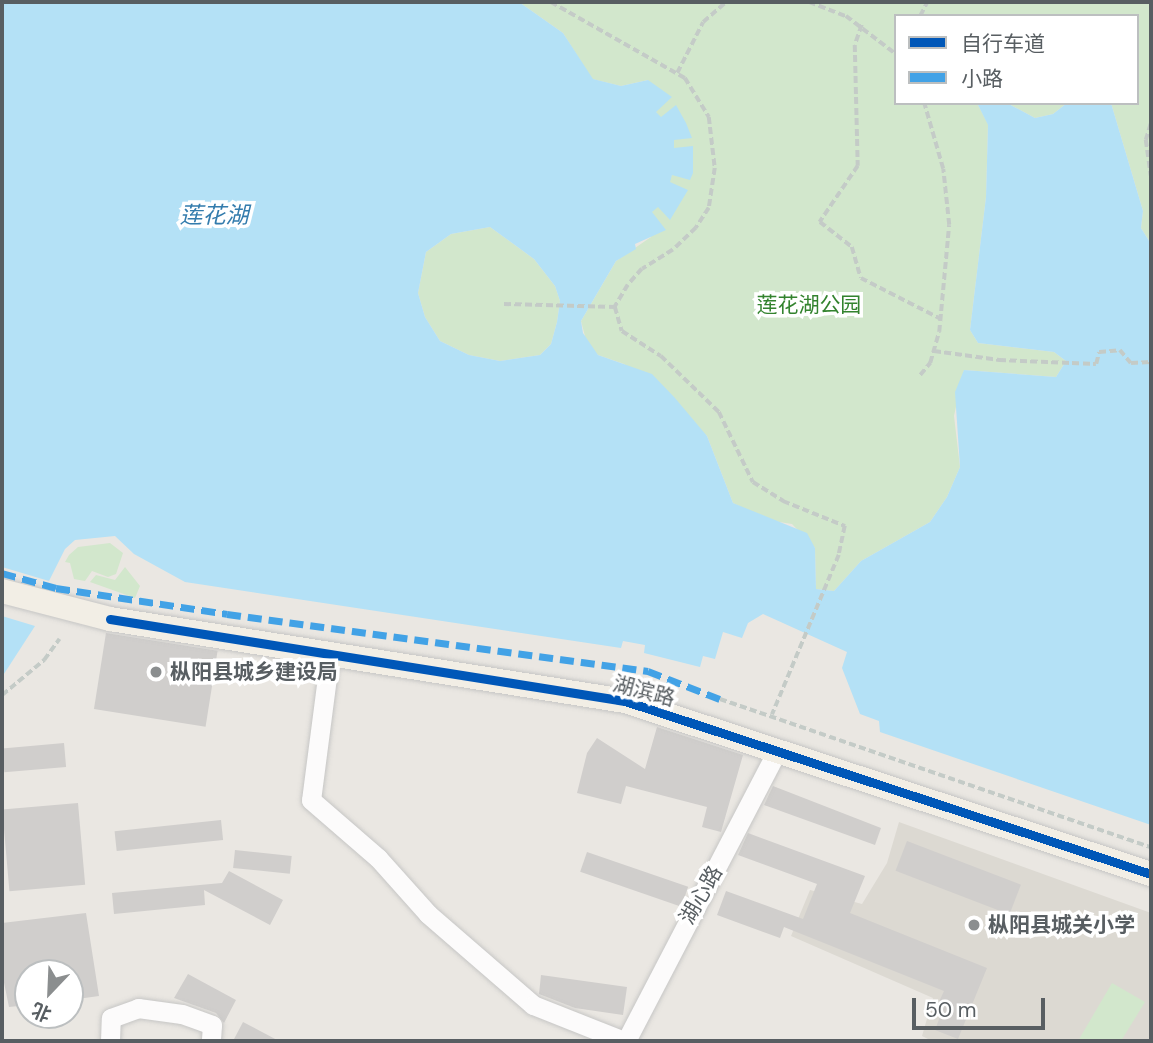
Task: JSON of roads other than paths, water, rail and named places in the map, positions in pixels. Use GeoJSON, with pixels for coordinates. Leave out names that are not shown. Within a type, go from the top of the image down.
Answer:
{"type":"FeatureCollection","features":[{"type":"Feature","properties":{"kind":"main road","name":"湖滨路"},"geometry":{"type":"LineString","coordinates":[[2,591],[110,619],[625,701],[778,749],[1151,874]]}},
{"type":"Feature","properties":{"kind":"lane"},"geometry":{"type":"LineString","coordinates":[[330,654],[311,800],[378,858],[428,914],[533,1005],[625,1041]]}},
{"type":"Feature","properties":{"kind":"lane","name":"湖心路"},"geometry":{"type":"LineString","coordinates":[[625,1041],[778,749]]}},
{"type":"Feature","properties":{"kind":"lane"},"geometry":{"type":"LineString","coordinates":[[110,1041],[111,1018],[138,1008],[182,1014],[212,1026],[211,1041]]}},
{"type":"Feature","properties":{"kind":"water","name":"莲花湖"},"geometry":{"type":"Polygon","coordinates":[[[2,2],[519,2],[563,33],[593,79],[621,86],[648,80],[672,97],[656,112],[661,117],[676,105],[686,123],[692,138],[674,140],[674,148],[693,146],[693,173],[690,180],[672,175],[670,182],[688,190],[670,220],[658,207],[652,212],[666,230],[635,244],[636,249],[616,261],[581,321],[583,333],[598,355],[652,374],[675,398],[707,436],[733,503],[807,533],[815,548],[816,589],[834,591],[861,561],[930,522],[947,497],[960,467],[955,392],[964,370],[1056,377],[1066,361],[1054,352],[978,343],[970,330],[986,197],[988,125],[978,105],[1011,105],[1035,118],[1053,114],[1064,105],[1112,105],[1143,211],[1141,228],[1151,244],[1151,825],[880,732],[879,721],[860,714],[842,668],[847,652],[763,614],[748,623],[742,638],[723,632],[715,659],[703,656],[700,667],[644,653],[645,645],[623,641],[621,648],[185,582],[134,554],[115,536],[75,540],[65,549],[49,581],[2,567],[2,2]],[[490,227],[451,234],[426,252],[418,293],[425,317],[440,341],[469,355],[500,361],[540,355],[551,344],[560,301],[555,286],[534,259],[490,227]]]}},
{"type":"Feature","properties":{"kind":"water"},"geometry":{"type":"Polygon","coordinates":[[[2,616],[35,626],[2,677],[2,616]]]}},
{"type":"Feature","properties":{"kind":"place","name":"枞阳县城乡建设局"},"geometry":{"type":"Point","coordinates":[156,672]}},
{"type":"Feature","properties":{"kind":"place","name":"枞阳县城关小学"},"geometry":{"type":"Point","coordinates":[974,925]}},
{"type":"Feature","properties":{"kind":"park label","name":"莲花湖公园"},"geometry":{"type":"Point","coordinates":[809,305]}}]}
